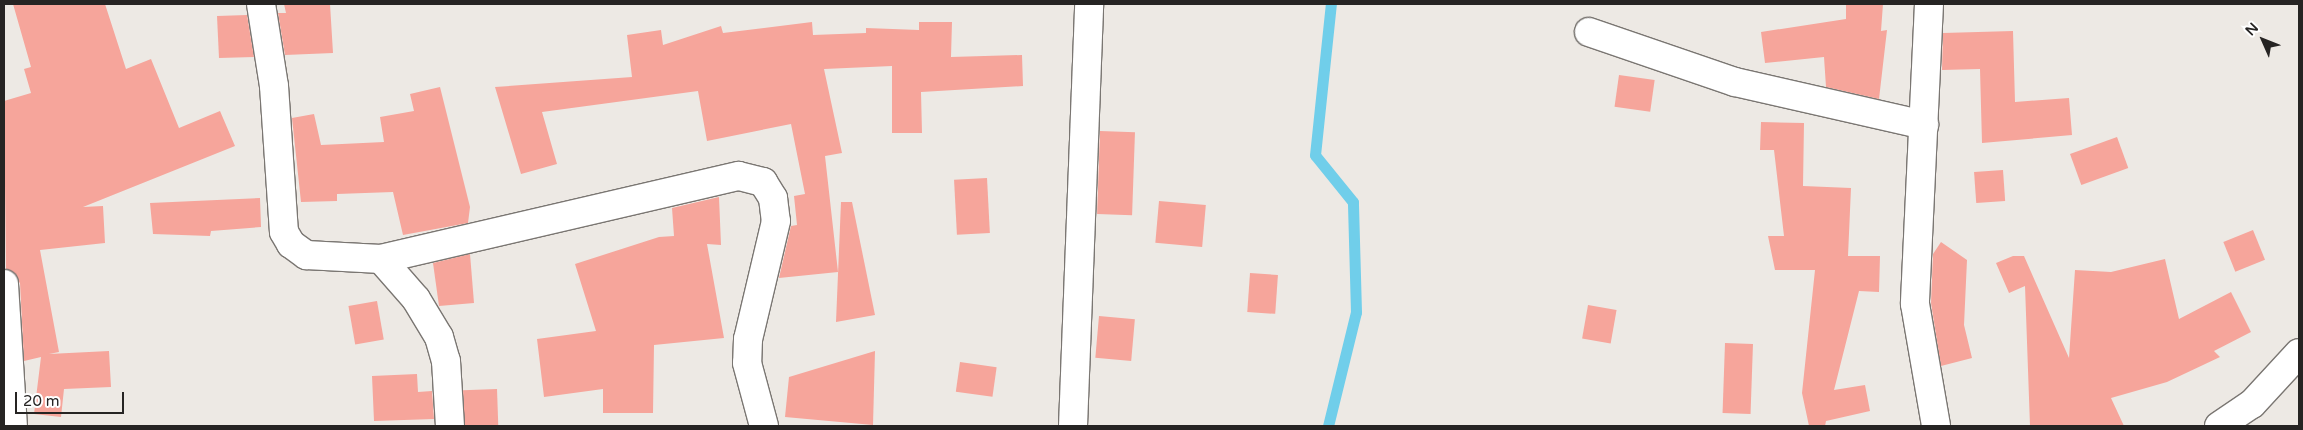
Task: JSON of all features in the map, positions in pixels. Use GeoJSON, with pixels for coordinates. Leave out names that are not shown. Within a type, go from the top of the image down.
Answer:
{"type":"FeatureCollection","features":[{"type":"Feature","properties":{"kind":"street"},"geometry":{"type":"LineString","coordinates":[[261,4],[274,86],[284,232],[291,244],[306,254],[381,259],[739,176],[763,182],[773,198],[776,221],[748,339],[747,363],[764,426]]}},
{"type":"Feature","properties":{"kind":"street"},"geometry":{"type":"LineString","coordinates":[[1073,426],[1089,4]]}},
{"type":"Feature","properties":{"kind":"street"},"geometry":{"type":"LineString","coordinates":[[1929,4],[1915,304],[1936,426]]}},
{"type":"Feature","properties":{"kind":"street"},"geometry":{"type":"LineString","coordinates":[[1589,32],[1735,82],[1924,125]]}},
{"type":"Feature","properties":{"kind":"street"},"geometry":{"type":"LineString","coordinates":[[381,259],[416,299],[440,337],[446,361],[450,426]]}},
{"type":"Feature","properties":{"kind":"street"},"geometry":{"type":"LineString","coordinates":[[4,284],[13,426]]}},
{"type":"Feature","properties":{"kind":"street"},"geometry":{"type":"LineString","coordinates":[[2219,426],[2252,404],[2299,353]]}},
{"type":"Feature","properties":{"kind":"building"},"geometry":{"type":"Polygon","coordinates":[[[13,4],[105,4],[126,69],[151,59],[179,128],[220,111],[235,146],[83,207],[103,206],[105,243],[40,250],[59,352],[49,354],[109,351],[111,387],[64,389],[61,417],[34,414],[41,357],[24,361],[20,283],[6,269],[4,101],[31,93],[24,69],[31,67],[13,4]]]}},
{"type":"Feature","properties":{"kind":"building"},"geometry":{"type":"Polygon","coordinates":[[[284,4],[330,4],[333,53],[285,55],[278,13],[286,13],[284,4]]]}},
{"type":"Feature","properties":{"kind":"building"},"geometry":{"type":"Polygon","coordinates":[[[1846,4],[1883,4],[1881,31],[1887,30],[1879,99],[1826,87],[1824,57],[1765,63],[1761,32],[1846,19],[1846,4]]]}},
{"type":"Feature","properties":{"kind":"building"},"geometry":{"type":"Polygon","coordinates":[[[247,15],[254,57],[219,58],[217,16],[247,15]]]}},
{"type":"Feature","properties":{"kind":"building"},"geometry":{"type":"Polygon","coordinates":[[[812,22],[813,35],[866,33],[866,28],[919,30],[919,22],[952,22],[951,57],[1022,55],[1023,86],[921,92],[922,133],[892,133],[892,66],[824,69],[842,153],[825,156],[838,272],[779,278],[791,226],[797,225],[794,196],[805,194],[791,124],[707,141],[698,91],[542,112],[557,164],[521,174],[495,87],[632,77],[627,35],[661,30],[663,45],[721,26],[723,33],[812,22]]]}},
{"type":"Feature","properties":{"kind":"building"},"geometry":{"type":"Polygon","coordinates":[[[2013,31],[2015,102],[2069,98],[2072,135],[1982,143],[1980,69],[1942,70],[1943,33],[2013,31]]]}},
{"type":"Feature","properties":{"kind":"building"},"geometry":{"type":"Polygon","coordinates":[[[1619,75],[1655,80],[1650,112],[1615,107],[1619,75]]]}},
{"type":"Feature","properties":{"kind":"building"},"geometry":{"type":"Polygon","coordinates":[[[440,87],[470,207],[468,223],[403,235],[393,192],[337,194],[337,201],[301,202],[292,118],[314,114],[321,145],[384,142],[380,117],[414,111],[410,94],[440,87]]]}},
{"type":"Feature","properties":{"kind":"building"},"geometry":{"type":"Polygon","coordinates":[[[1761,122],[1804,123],[1803,186],[1851,188],[1848,256],[1880,256],[1879,292],[1859,291],[1834,390],[1865,385],[1870,411],[1826,421],[1825,426],[1809,426],[1802,393],[1815,270],[1775,270],[1768,236],[1784,236],[1774,150],[1760,150],[1761,122]]]}},
{"type":"Feature","properties":{"kind":"building"},"geometry":{"type":"Polygon","coordinates":[[[1100,131],[1135,132],[1132,215],[1097,214],[1100,131]]]}},
{"type":"Feature","properties":{"kind":"building"},"geometry":{"type":"Polygon","coordinates":[[[2117,137],[2128,168],[2081,185],[2070,154],[2117,137]]]}},
{"type":"Feature","properties":{"kind":"building"},"geometry":{"type":"Polygon","coordinates":[[[2003,170],[2005,201],[1976,203],[1974,172],[2003,170]]]}},
{"type":"Feature","properties":{"kind":"building"},"geometry":{"type":"Polygon","coordinates":[[[987,178],[990,233],[957,235],[954,180],[987,178]]]}},
{"type":"Feature","properties":{"kind":"building"},"geometry":{"type":"Polygon","coordinates":[[[719,197],[721,245],[707,244],[724,338],[654,345],[653,413],[603,413],[603,389],[544,397],[537,339],[596,331],[575,264],[659,237],[674,236],[672,208],[719,197]]]}},
{"type":"Feature","properties":{"kind":"building"},"geometry":{"type":"Polygon","coordinates":[[[260,198],[261,227],[211,231],[210,236],[153,234],[150,203],[260,198]]]}},
{"type":"Feature","properties":{"kind":"building"},"geometry":{"type":"Polygon","coordinates":[[[1159,201],[1206,205],[1202,247],[1155,243],[1159,201]]]}},
{"type":"Feature","properties":{"kind":"building"},"geometry":{"type":"Polygon","coordinates":[[[841,202],[852,202],[875,315],[836,322],[841,202]]]}},
{"type":"Feature","properties":{"kind":"building"},"geometry":{"type":"Polygon","coordinates":[[[2253,230],[2265,260],[2235,272],[2223,242],[2253,230]]]}},
{"type":"Feature","properties":{"kind":"building"},"geometry":{"type":"Polygon","coordinates":[[[1941,242],[1967,260],[1964,325],[1972,358],[1941,366],[1931,303],[1933,254],[1941,242]]]}},
{"type":"Feature","properties":{"kind":"building"},"geometry":{"type":"Polygon","coordinates":[[[470,254],[474,303],[439,306],[433,263],[470,254]]]}},
{"type":"Feature","properties":{"kind":"building"},"geometry":{"type":"Polygon","coordinates":[[[2013,256],[2024,256],[2069,358],[2075,270],[2111,272],[2165,259],[2179,319],[2231,292],[2251,332],[2214,351],[2220,357],[2167,382],[2111,398],[2124,426],[2030,426],[2025,286],[2009,293],[1996,263],[2013,256]]]}},
{"type":"Feature","properties":{"kind":"building"},"geometry":{"type":"Polygon","coordinates":[[[1250,273],[1278,275],[1275,314],[1247,312],[1250,273]]]}},
{"type":"Feature","properties":{"kind":"building"},"geometry":{"type":"Polygon","coordinates":[[[377,301],[384,339],[355,344],[348,306],[377,301]]]}},
{"type":"Feature","properties":{"kind":"building"},"geometry":{"type":"Polygon","coordinates":[[[1588,305],[1617,310],[1611,344],[1582,338],[1588,305]]]}},
{"type":"Feature","properties":{"kind":"building"},"geometry":{"type":"Polygon","coordinates":[[[1099,316],[1135,319],[1131,361],[1095,358],[1099,316]]]}},
{"type":"Feature","properties":{"kind":"building"},"geometry":{"type":"Polygon","coordinates":[[[1725,343],[1753,344],[1751,414],[1723,413],[1725,343]]]}},
{"type":"Feature","properties":{"kind":"building"},"geometry":{"type":"Polygon","coordinates":[[[875,351],[873,425],[785,417],[789,377],[875,351]]]}},
{"type":"Feature","properties":{"kind":"building"},"geometry":{"type":"Polygon","coordinates":[[[960,362],[997,367],[992,397],[956,392],[960,362]]]}},
{"type":"Feature","properties":{"kind":"building"},"geometry":{"type":"Polygon","coordinates":[[[417,374],[418,392],[432,391],[434,419],[374,421],[372,376],[417,374]]]}},
{"type":"Feature","properties":{"kind":"building"},"geometry":{"type":"Polygon","coordinates":[[[497,389],[498,426],[464,426],[463,390],[497,389]]]}},
{"type":"Feature","properties":{"kind":"waterway"},"geometry":{"type":"LineString","coordinates":[[1328,426],[1356,312],[1353,202],[1315,155],[1331,4]]}}]}
